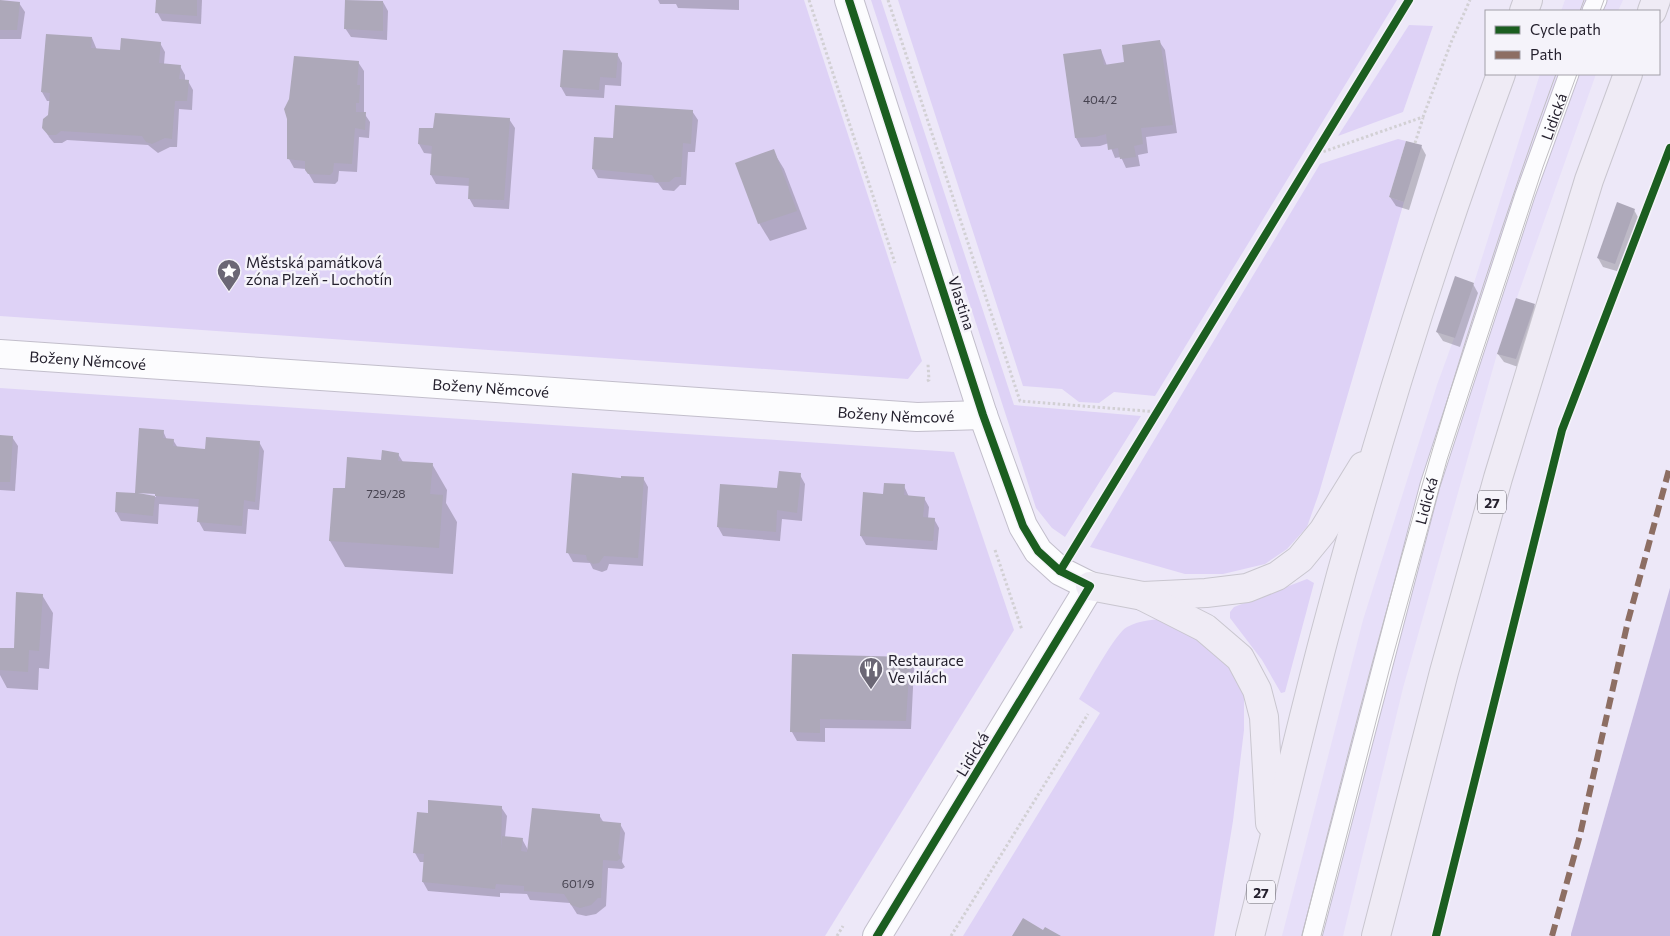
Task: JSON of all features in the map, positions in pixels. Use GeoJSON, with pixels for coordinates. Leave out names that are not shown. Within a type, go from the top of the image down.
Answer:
{"type":"FeatureCollection","features":[{"type":"Feature","properties":{"kind":"main road","name":"27"},"geometry":{"type":"LineString","coordinates":[[1250,936],[1324,638],[1381,437],[1472,153],[1501,75]]}},
{"type":"Feature","properties":{"kind":"main road","name":"27"},"geometry":{"type":"LineString","coordinates":[[1376,936],[1439,691],[1498,478],[1589,180],[1628,75]]}},
{"type":"Feature","properties":{"kind":"main road"},"geometry":{"type":"LineString","coordinates":[[1090,586],[1143,596],[1206,593],[1247,588],[1277,576],[1300,559],[1323,531],[1381,437]]}},
{"type":"Feature","properties":{"kind":"main road"},"geometry":{"type":"LineString","coordinates":[[1143,596],[1205,628],[1240,658],[1257,690],[1264,717],[1272,848]]}},
{"type":"Feature","properties":{"kind":"street","name":"Vlastina"},"geometry":{"type":"LineString","coordinates":[[849,0],[983,416],[1023,526],[1038,551],[1060,571],[1090,586]]}},
{"type":"Feature","properties":{"kind":"street","name":"Boženy Němcové"},"geometry":{"type":"LineString","coordinates":[[0,354],[907,417],[983,416]]}},
{"type":"Feature","properties":{"kind":"street","name":"Lidická"},"geometry":{"type":"LineString","coordinates":[[877,936],[1090,586]]}},
{"type":"Feature","properties":{"kind":"lane","name":"Lidická"},"geometry":{"type":"LineString","coordinates":[[1312,936],[1430,485],[1525,195],[1569,75]]}},
{"type":"Feature","properties":{"kind":"path"},"geometry":{"type":"LineString","coordinates":[[809,0],[898,273]]}},
{"type":"Feature","properties":{"kind":"path"},"geometry":{"type":"LineString","coordinates":[[888,0],[1020,401],[1158,412]]}},
{"type":"Feature","properties":{"kind":"path"},"geometry":{"type":"LineString","coordinates":[[1415,143],[1452,40],[1470,0]]}},
{"type":"Feature","properties":{"kind":"path"},"geometry":{"type":"LineString","coordinates":[[1314,155],[1423,118]]}},
{"type":"Feature","properties":{"kind":"path"},"geometry":{"type":"LineString","coordinates":[[1308,163],[1318,147]]}},
{"type":"Feature","properties":{"kind":"path"},"geometry":{"type":"LineString","coordinates":[[923,383],[929,380],[929,367],[926,357]]}},
{"type":"Feature","properties":{"kind":"path"},"geometry":{"type":"LineString","coordinates":[[1152,421],[1163,404]]}},
{"type":"Feature","properties":{"kind":"path"},"geometry":{"type":"LineString","coordinates":[[994,547],[1022,629],[1017,638]]}},
{"type":"Feature","properties":{"kind":"path"},"geometry":{"type":"LineString","coordinates":[[951,936],[1088,714]]}},
{"type":"Feature","properties":{"kind":"path"},"geometry":{"type":"LineString","coordinates":[[837,936],[847,919]]}},
{"type":"Feature","properties":{"kind":"shaded area"},"geometry":{"type":"Polygon","coordinates":[[[0,0],[804,0],[922,361],[908,379],[0,316],[0,0]]]}},
{"type":"Feature","properties":{"kind":"shaded area"},"geometry":{"type":"Polygon","coordinates":[[[871,0],[881,0],[1014,405],[1141,416],[1065,537],[1052,528],[1036,508],[871,0]]]}},
{"type":"Feature","properties":{"kind":"shaded area"},"geometry":{"type":"Polygon","coordinates":[[[898,0],[1397,0],[1155,396],[1114,392],[1099,403],[1079,402],[1062,389],[1023,386],[898,0]]]}},
{"type":"Feature","properties":{"kind":"shaded area"},"geometry":{"type":"Polygon","coordinates":[[[1565,0],[1623,0],[1618,10],[1561,10],[1565,0]]]}},
{"type":"Feature","properties":{"kind":"shaded area"},"geometry":{"type":"Polygon","coordinates":[[[1409,25],[1433,26],[1403,112],[1338,136],[1409,25]]]}},
{"type":"Feature","properties":{"kind":"shaded area"},"geometry":{"type":"Polygon","coordinates":[[[1540,75],[1596,75],[1497,354],[1403,688],[1343,936],[1282,936],[1363,620],[1437,385],[1474,283],[1540,75]]]}},
{"type":"Feature","properties":{"kind":"shaded area"},"geometry":{"type":"Polygon","coordinates":[[[1398,139],[1406,141],[1389,197],[1404,202],[1319,493],[1307,527],[1287,549],[1265,564],[1223,574],[1185,574],[1090,547],[1320,164],[1398,139]]]}},
{"type":"Feature","properties":{"kind":"shaded area"},"geometry":{"type":"Polygon","coordinates":[[[0,388],[954,452],[1014,630],[825,936],[0,936],[0,388]]]}},
{"type":"Feature","properties":{"kind":"shaded area"},"geometry":{"type":"Polygon","coordinates":[[[1307,579],[1314,583],[1285,692],[1281,693],[1262,660],[1230,618],[1230,612],[1234,607],[1307,579]]]}},
{"type":"Feature","properties":{"kind":"shaded area"},"geometry":{"type":"Polygon","coordinates":[[[1670,588],[1670,936],[1571,936],[1571,934],[1670,588]]]}},
{"type":"Feature","properties":{"kind":"shaded area"},"geometry":{"type":"Polygon","coordinates":[[[1169,619],[1211,648],[1234,674],[1244,697],[1244,730],[1233,821],[1214,936],[963,936],[1100,713],[1079,699],[1109,649],[1127,627],[1148,620],[1169,619]]]}},
{"type":"Feature","properties":{"kind":"building"},"geometry":{"type":"Polygon","coordinates":[[[0,0],[20,2],[17,30],[0,30],[0,0]]]}},
{"type":"Feature","properties":{"kind":"building"},"geometry":{"type":"Polygon","coordinates":[[[156,0],[197,0],[197,16],[155,13],[156,0]]]}},
{"type":"Feature","properties":{"kind":"building"},"geometry":{"type":"Polygon","coordinates":[[[345,0],[383,1],[383,31],[344,29],[345,0]]]}},
{"type":"Feature","properties":{"kind":"building"},"geometry":{"type":"Polygon","coordinates":[[[46,34],[92,37],[91,48],[120,50],[121,38],[161,42],[159,63],[181,65],[179,79],[189,80],[187,101],[175,101],[172,139],[165,138],[152,144],[146,142],[142,136],[61,131],[56,135],[48,135],[42,128],[43,119],[48,115],[50,93],[41,92],[46,34]]]}},
{"type":"Feature","properties":{"kind":"building"},"geometry":{"type":"Polygon","coordinates":[[[1160,40],[1173,125],[1141,128],[1143,144],[1134,146],[1136,157],[1120,159],[1118,148],[1108,150],[1106,134],[1095,137],[1075,138],[1063,54],[1101,49],[1104,65],[1124,62],[1122,45],[1160,40]]]}},
{"type":"Feature","properties":{"kind":"building"},"geometry":{"type":"Polygon","coordinates":[[[563,50],[618,53],[616,78],[600,77],[599,90],[560,87],[563,50]]]}},
{"type":"Feature","properties":{"kind":"building"},"geometry":{"type":"Polygon","coordinates":[[[294,56],[359,61],[357,85],[360,85],[359,103],[356,103],[356,112],[366,112],[365,130],[355,128],[352,164],[334,163],[333,172],[330,175],[308,174],[305,170],[305,161],[287,159],[287,119],[284,109],[289,99],[294,56]]]}},
{"type":"Feature","properties":{"kind":"building"},"geometry":{"type":"Polygon","coordinates":[[[615,105],[693,110],[691,144],[683,143],[681,177],[675,177],[669,182],[656,182],[652,175],[592,169],[594,137],[613,138],[615,105]]]}},
{"type":"Feature","properties":{"kind":"building"},"geometry":{"type":"Polygon","coordinates":[[[435,113],[510,118],[504,200],[468,199],[469,178],[430,175],[432,146],[418,144],[419,128],[433,128],[435,113]]]}},
{"type":"Feature","properties":{"kind":"building"},"geometry":{"type":"Polygon","coordinates":[[[1406,141],[1422,145],[1404,202],[1389,197],[1406,141]]]}},
{"type":"Feature","properties":{"kind":"building"},"geometry":{"type":"Polygon","coordinates":[[[774,149],[797,211],[758,224],[735,163],[774,149]]]}},
{"type":"Feature","properties":{"kind":"building"},"geometry":{"type":"Polygon","coordinates":[[[1617,202],[1635,209],[1615,264],[1597,258],[1617,202]]]}},
{"type":"Feature","properties":{"kind":"building"},"geometry":{"type":"Polygon","coordinates":[[[1455,276],[1474,283],[1455,338],[1436,332],[1455,276]]]}},
{"type":"Feature","properties":{"kind":"building"},"geometry":{"type":"Polygon","coordinates":[[[1516,298],[1535,304],[1516,359],[1497,354],[1516,298]]]}},
{"type":"Feature","properties":{"kind":"building"},"geometry":{"type":"Polygon","coordinates":[[[139,428],[164,430],[163,438],[174,439],[173,446],[205,449],[206,437],[260,441],[255,502],[244,500],[242,526],[197,522],[199,499],[155,496],[153,516],[115,512],[116,492],[135,493],[139,428]],[[138,493],[155,496],[155,494],[138,493]]]}},
{"type":"Feature","properties":{"kind":"building"},"geometry":{"type":"Polygon","coordinates":[[[0,435],[13,436],[10,482],[0,482],[0,435]]]}},
{"type":"Feature","properties":{"kind":"building"},"geometry":{"type":"Polygon","coordinates":[[[382,450],[399,453],[398,461],[433,463],[430,494],[443,495],[439,548],[329,541],[333,488],[345,488],[347,457],[381,460],[382,450]]]}},
{"type":"Feature","properties":{"kind":"building"},"geometry":{"type":"Polygon","coordinates":[[[779,471],[801,473],[797,513],[777,510],[776,532],[717,527],[720,484],[777,488],[779,471]]]}},
{"type":"Feature","properties":{"kind":"building"},"geometry":{"type":"Polygon","coordinates":[[[572,473],[621,478],[621,476],[644,477],[638,558],[604,556],[599,563],[593,564],[587,560],[586,555],[566,553],[572,473]]]}},
{"type":"Feature","properties":{"kind":"building"},"geometry":{"type":"Polygon","coordinates":[[[884,483],[905,484],[904,495],[925,497],[923,517],[935,518],[933,541],[860,536],[863,492],[883,494],[884,483]]]}},
{"type":"Feature","properties":{"kind":"building"},"geometry":{"type":"Polygon","coordinates":[[[16,592],[43,594],[39,651],[29,650],[28,672],[0,670],[0,648],[14,648],[16,592]]]}},
{"type":"Feature","properties":{"kind":"building"},"geometry":{"type":"Polygon","coordinates":[[[792,654],[910,657],[906,721],[820,719],[820,733],[790,732],[792,654]]]}},
{"type":"Feature","properties":{"kind":"building"},"geometry":{"type":"Polygon","coordinates":[[[428,800],[502,806],[501,850],[502,836],[523,838],[521,851],[527,852],[532,808],[600,814],[600,821],[621,823],[618,853],[621,858],[617,861],[603,860],[601,898],[598,898],[591,905],[580,908],[571,905],[564,894],[524,891],[524,886],[496,884],[495,889],[422,882],[424,854],[413,853],[417,812],[428,813],[428,800]]]}},
{"type":"Feature","properties":{"kind":"building"},"geometry":{"type":"Polygon","coordinates":[[[1023,918],[1043,930],[1045,927],[1061,936],[1012,936],[1023,918]]]}},
{"type":"Feature","properties":{"kind":"tram line"},"geometry":{"type":"LineString","coordinates":[[1580,10],[1584,0]]}},
{"type":"Feature","properties":{"kind":"tram line"},"geometry":{"type":"LineString","coordinates":[[1600,10],[1604,0]]}},
{"type":"Feature","properties":{"kind":"tram line"},"geometry":{"type":"LineString","coordinates":[[1302,936],[1329,827],[1417,501],[1483,286],[1556,75]]}},
{"type":"Feature","properties":{"kind":"tram line"},"geometry":{"type":"LineString","coordinates":[[1321,936],[1390,667],[1447,460],[1543,167],[1577,75]]}},
{"type":"Feature","properties":{"kind":"marked path"},"geometry":{"type":"LineString","coordinates":[[1552,936],[1580,835],[1628,621],[1670,466]]}},
{"type":"Feature","properties":{"kind":"cycle path"},"geometry":{"type":"LineString","coordinates":[[849,0],[983,415],[1023,526],[1038,551],[1060,571],[1090,586],[877,936]]}},
{"type":"Feature","properties":{"kind":"cycle path"},"geometry":{"type":"LineString","coordinates":[[1060,571],[1409,0]]}},
{"type":"Feature","properties":{"kind":"cycle path"},"geometry":{"type":"LineString","coordinates":[[1436,936],[1562,430],[1670,148]]}},
{"type":"Feature","properties":{"kind":"place","name":"Městská památková zóna Plzeň - Lochotín"},"geometry":{"type":"Point","coordinates":[229,292]}},
{"type":"Feature","properties":{"kind":"place","name":"Restaurace Ve vilách"},"geometry":{"type":"Point","coordinates":[871,690]}}]}
